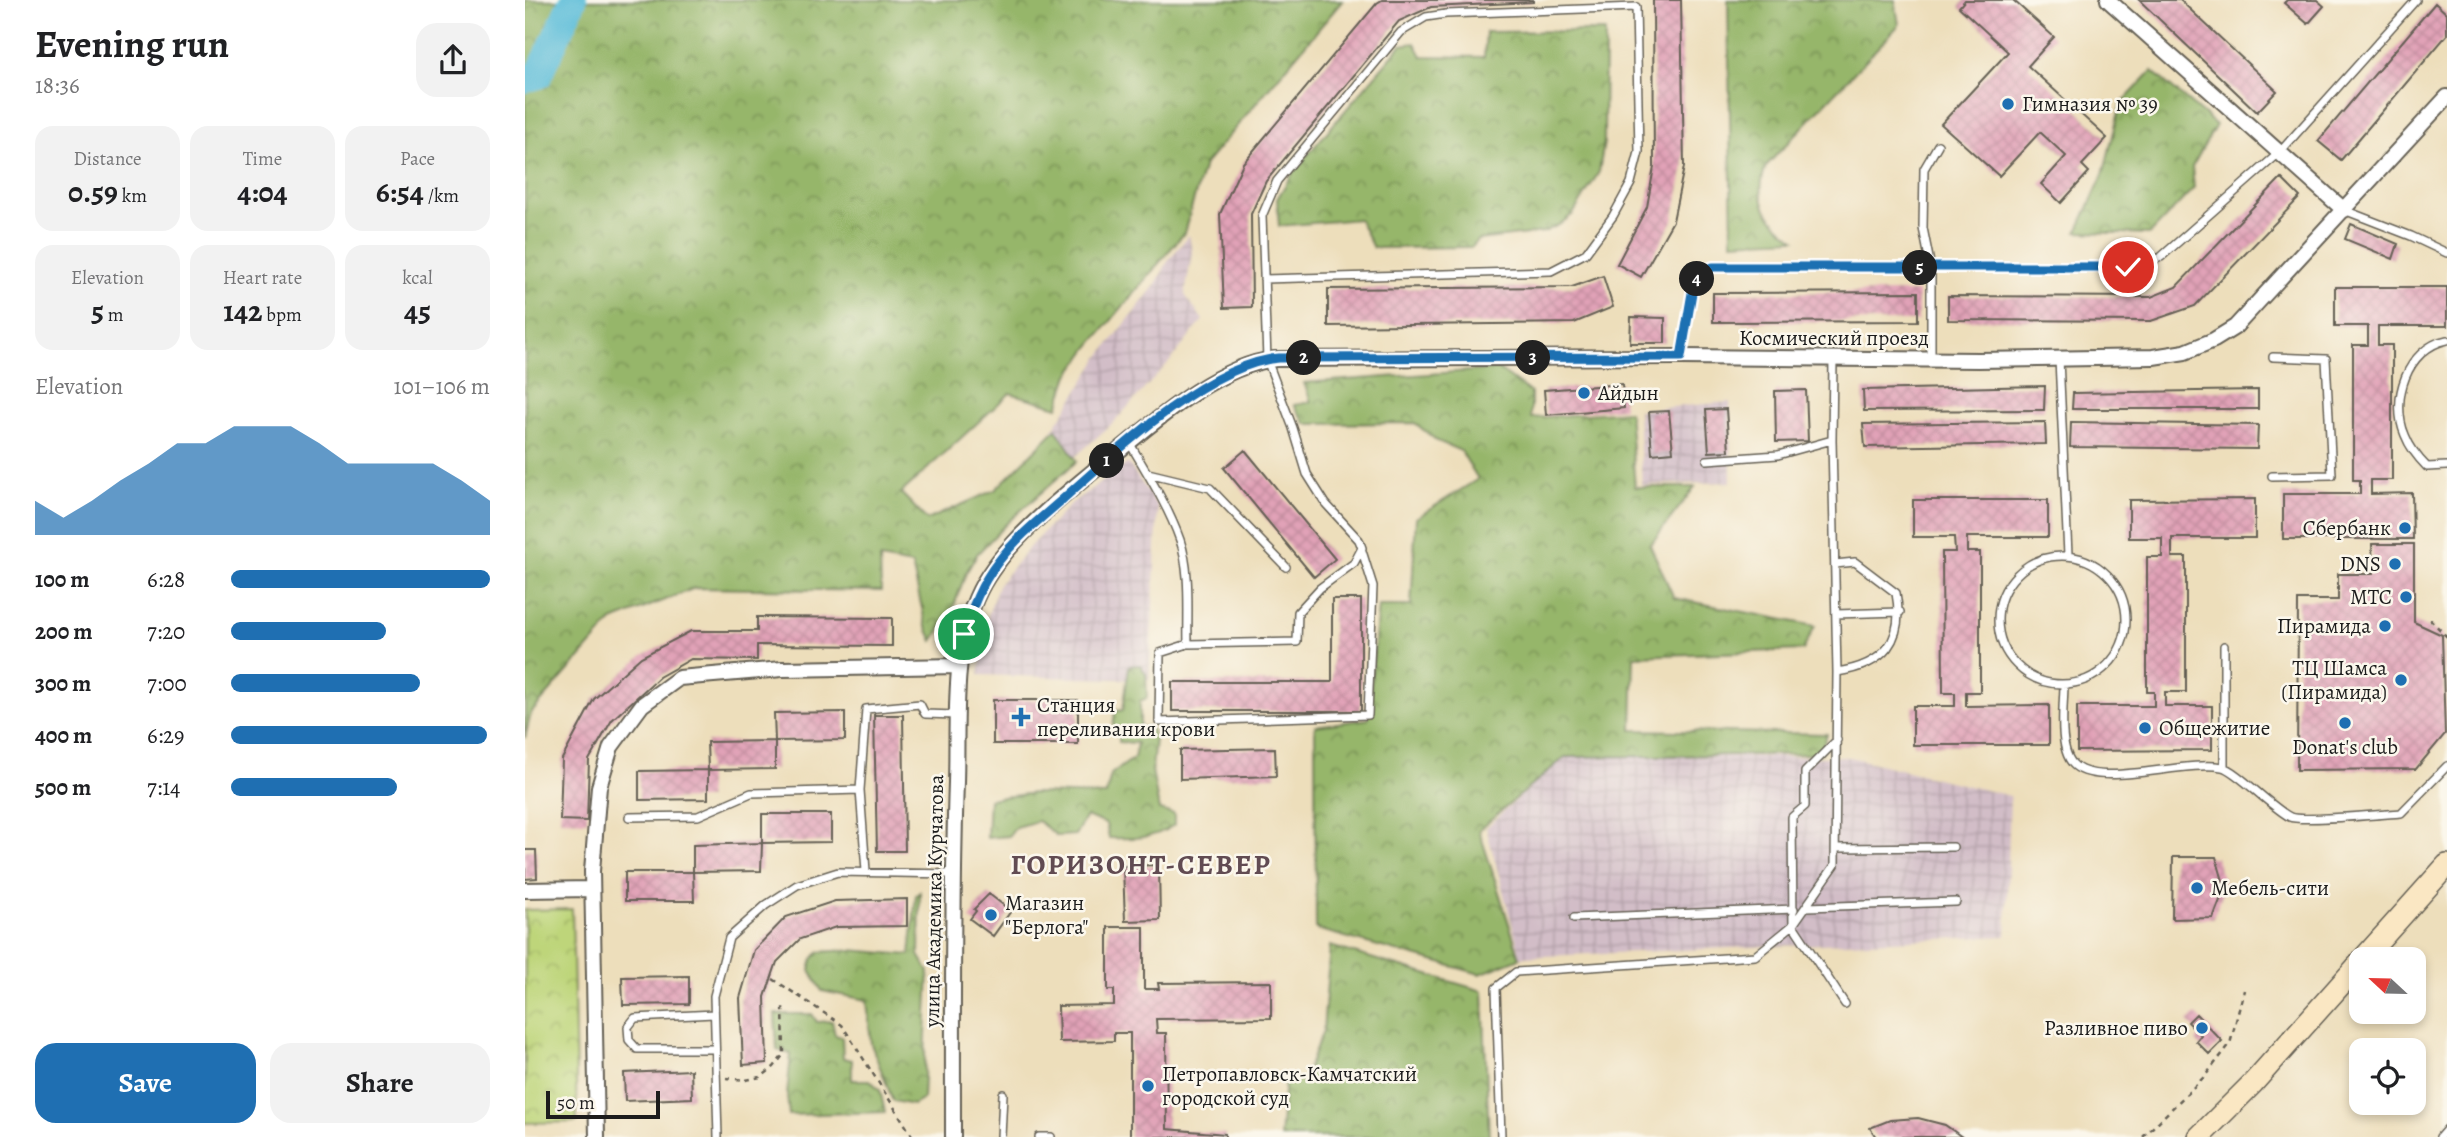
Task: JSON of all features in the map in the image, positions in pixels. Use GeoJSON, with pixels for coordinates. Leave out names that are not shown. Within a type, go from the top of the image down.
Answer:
{"type":"FeatureCollection","features":[{"type":"Feature","properties":{"kind":"main road"},"geometry":{"type":"LineString","coordinates":[[2374,947],[2447,865]]}},
{"type":"Feature","properties":{"kind":"main road"},"geometry":{"type":"LineString","coordinates":[[2199,1137],[2253,1083],[2349,975]]}},
{"type":"Feature","properties":{"kind":"street"},"geometry":{"type":"LineString","coordinates":[[2108,0],[2344,210]]}},
{"type":"Feature","properties":{"kind":"street","name":"Космический проезд"},"geometry":{"type":"LineString","coordinates":[[1266,360],[1681,357],[1833,360],[2059,359],[2153,356],[2185,352],[2214,340],[2235,327],[2447,97]]}},
{"type":"Feature","properties":{"kind":"street","name":"улица Академика Курчатова"},"geometry":{"type":"LineString","coordinates":[[953,1137],[953,874],[959,666],[964,634],[973,605],[985,580],[999,560],[1032,526],[1129,442],[1164,414],[1205,387],[1248,365],[1266,360]]}},
{"type":"Feature","properties":{"kind":"street"},"geometry":{"type":"LineString","coordinates":[[597,1137],[592,888],[599,787],[611,747],[642,705],[679,678],[782,669],[959,666]]}},
{"type":"Feature","properties":{"kind":"street"},"geometry":{"type":"LineString","coordinates":[[525,890],[592,888]]}},
{"type":"Feature","properties":{"kind":"lane"},"geometry":{"type":"LineString","coordinates":[[1681,357],[1693,287],[1701,272],[1713,267],[2128,267],[2161,257],[2279,153],[2416,0]]}},
{"type":"Feature","properties":{"kind":"lane"},"geometry":{"type":"LineString","coordinates":[[1264,279],[1551,271],[1586,253],[1613,216],[1631,183],[1639,152],[1636,7],[1445,13],[1426,17],[1401,32],[1277,181],[1262,216],[1266,360],[1289,417],[1307,474],[1327,504],[1359,540],[1373,586],[1368,715],[1159,722],[1160,653],[1188,644],[1297,642],[1298,612],[1320,589],[1354,563],[1362,551]]}},
{"type":"Feature","properties":{"kind":"lane"},"geometry":{"type":"LineString","coordinates":[[1931,359],[1931,268],[1923,228],[1924,169],[1938,145]]}},
{"type":"Feature","properties":{"kind":"lane"},"geometry":{"type":"LineString","coordinates":[[2344,210],[2447,253]]}},
{"type":"Feature","properties":{"kind":"lane"},"geometry":{"type":"LineString","coordinates":[[2447,340],[2425,350],[2410,366],[2401,391],[2399,412],[2404,434],[2415,454],[2427,467],[2447,466]]}},
{"type":"Feature","properties":{"kind":"lane"},"geometry":{"type":"LineString","coordinates":[[2271,477],[2332,475],[2326,359],[2273,357]]}},
{"type":"Feature","properties":{"kind":"lane"},"geometry":{"type":"LineString","coordinates":[[2059,359],[2068,555]]}},
{"type":"Feature","properties":{"kind":"lane"},"geometry":{"type":"LineString","coordinates":[[1501,1137],[1496,988],[1516,972],[1755,956],[1793,925],[1835,865],[1837,672],[1833,360]]}},
{"type":"Feature","properties":{"kind":"lane"},"geometry":{"type":"LineString","coordinates":[[1707,460],[1778,455],[1832,440]]}},
{"type":"Feature","properties":{"kind":"lane"},"geometry":{"type":"LineString","coordinates":[[1129,442],[1180,540],[1186,568],[1188,644]]}},
{"type":"Feature","properties":{"kind":"lane"},"geometry":{"type":"LineString","coordinates":[[1148,474],[1210,488],[1286,567]]}},
{"type":"Feature","properties":{"kind":"lane"},"geometry":{"type":"LineString","coordinates":[[2068,555],[2088,561],[2106,573],[2119,590],[2126,610],[2125,632],[2117,652],[2104,668],[2085,680],[2064,684],[2043,681],[2025,672],[2010,657],[2001,638],[1998,618],[2002,597],[2012,579],[2028,565],[2047,557],[2068,555]]}},
{"type":"Feature","properties":{"kind":"lane"},"geometry":{"type":"LineString","coordinates":[[1835,564],[1854,562],[1874,575],[1896,593],[1900,612],[1896,635],[1885,652],[1862,668],[1837,672]]}},
{"type":"Feature","properties":{"kind":"lane"},"geometry":{"type":"LineString","coordinates":[[1836,614],[1900,612]]}},
{"type":"Feature","properties":{"kind":"lane"},"geometry":{"type":"LineString","coordinates":[[2224,646],[2224,767]]}},
{"type":"Feature","properties":{"kind":"lane"},"geometry":{"type":"LineString","coordinates":[[2064,684],[2064,747],[2070,762],[2078,768],[2106,774],[2196,766],[2224,767],[2293,819],[2401,813],[2447,766]]}},
{"type":"Feature","properties":{"kind":"lane"},"geometry":{"type":"LineString","coordinates":[[866,871],[860,790],[866,709],[920,704],[925,714],[958,715]]}},
{"type":"Feature","properties":{"kind":"lane"},"geometry":{"type":"LineString","coordinates":[[1837,740],[1805,772],[1805,806],[1792,817],[1793,925],[1845,1003]]}},
{"type":"Feature","properties":{"kind":"lane"},"geometry":{"type":"LineString","coordinates":[[629,817],[698,816],[751,793],[860,790]]}},
{"type":"Feature","properties":{"kind":"lane"},"geometry":{"type":"LineString","coordinates":[[1836,848],[1953,847]]}},
{"type":"Feature","properties":{"kind":"lane"},"geometry":{"type":"LineString","coordinates":[[718,1137],[714,996],[729,938],[766,905],[797,885],[838,872],[953,874]]}},
{"type":"Feature","properties":{"kind":"lane"},"geometry":{"type":"LineString","coordinates":[[1807,907],[1957,902]]}},
{"type":"Feature","properties":{"kind":"lane"},"geometry":{"type":"LineString","coordinates":[[1574,918],[1794,909]]}},
{"type":"Feature","properties":{"kind":"lane"},"geometry":{"type":"LineString","coordinates":[[714,1014],[642,1016],[631,1021],[628,1027],[629,1040],[637,1049],[714,1049]]}},
{"type":"Feature","properties":{"kind":"lane"},"geometry":{"type":"LineString","coordinates":[[1001,1137],[1003,1094]]}},
{"type":"Feature","properties":{"kind":"lane"},"geometry":{"type":"LineString","coordinates":[[2440,1137],[2447,1129]]}},
{"type":"Feature","properties":{"kind":"lane"},"geometry":{"type":"LineString","coordinates":[[1039,1137],[1051,1137]]}},
{"type":"Feature","properties":{"kind":"path"},"geometry":{"type":"LineString","coordinates":[[2430,619],[2447,636]]}},
{"type":"Feature","properties":{"kind":"path"},"geometry":{"type":"LineString","coordinates":[[773,979],[842,1025],[913,1137]]}},
{"type":"Feature","properties":{"kind":"path"},"geometry":{"type":"LineString","coordinates":[[2143,1137],[2205,1076],[2230,1044],[2244,990]]}},
{"type":"Feature","properties":{"kind":"path"},"geometry":{"type":"LineString","coordinates":[[722,1078],[745,1080],[761,1077],[774,1068],[785,1054],[783,1003]]}},
{"type":"Feature","properties":{"kind":"shaded area"},"geometry":{"type":"Polygon","coordinates":[[[1189,235],[1192,252],[1185,295],[1203,320],[1171,360],[1115,421],[1015,511],[1007,502],[1100,356],[1156,284],[1168,261],[1189,235]]]}},
{"type":"Feature","properties":{"kind":"shaded area"},"geometry":{"type":"Polygon","coordinates":[[[1730,402],[1731,482],[1642,485],[1638,410],[1730,402]]]}},
{"type":"Feature","properties":{"kind":"shaded area"},"geometry":{"type":"Polygon","coordinates":[[[1128,463],[1158,507],[1149,680],[979,675],[988,615],[998,585],[1032,544],[1073,502],[1128,463]]]}},
{"type":"Feature","properties":{"kind":"shaded area"},"geometry":{"type":"Polygon","coordinates":[[[1565,756],[1850,757],[2010,796],[2006,936],[1521,957],[1486,828],[1565,756]]]}},
{"type":"Feature","properties":{"kind":"green space"},"geometry":{"type":"Polygon","coordinates":[[[525,0],[1343,0],[1204,165],[1184,233],[1089,347],[1069,375],[1058,407],[1010,393],[901,493],[927,520],[995,490],[1056,429],[1077,461],[1009,521],[977,554],[966,573],[952,611],[933,641],[926,626],[912,565],[880,559],[881,591],[695,588],[612,621],[531,713],[525,738],[525,0]]]}},
{"type":"Feature","properties":{"kind":"green space"},"geometry":{"type":"Polygon","coordinates":[[[1728,0],[1895,0],[1899,25],[1766,166],[1761,189],[1765,208],[1777,224],[1795,239],[1732,242],[1728,0]]]}},
{"type":"Feature","properties":{"kind":"green space"},"geometry":{"type":"Polygon","coordinates":[[[1605,31],[1604,142],[1599,172],[1573,214],[1559,225],[1544,232],[1478,240],[1472,247],[1373,248],[1359,219],[1279,226],[1277,199],[1293,172],[1401,45],[1415,43],[1422,56],[1484,57],[1486,32],[1605,31]]]}},
{"type":"Feature","properties":{"kind":"green space"},"geometry":{"type":"Polygon","coordinates":[[[2152,71],[2216,125],[2192,167],[2194,188],[2150,234],[2077,232],[2103,175],[2121,104],[2152,71]]]}},
{"type":"Feature","properties":{"kind":"green space"},"geometry":{"type":"Polygon","coordinates":[[[1498,369],[1531,393],[1531,418],[1629,411],[1635,487],[1695,487],[1650,545],[1674,598],[1815,626],[1803,650],[1634,656],[1632,730],[1827,734],[1820,754],[1565,757],[1479,830],[1520,958],[1480,974],[1316,929],[1315,726],[1368,719],[1378,606],[1411,606],[1416,518],[1478,479],[1461,451],[1437,441],[1415,423],[1306,424],[1294,405],[1311,402],[1304,383],[1498,369]]]}},
{"type":"Feature","properties":{"kind":"green space"},"geometry":{"type":"Polygon","coordinates":[[[1140,665],[1146,674],[1147,698],[1140,701],[1140,728],[1149,726],[1155,738],[1152,770],[1159,810],[1174,814],[1174,825],[1143,837],[1109,838],[1106,824],[1086,816],[1075,835],[1057,836],[1038,821],[1016,827],[1009,836],[987,838],[989,799],[1034,793],[1106,795],[1111,774],[1134,758],[1137,743],[1119,742],[1119,732],[1113,727],[1115,711],[1123,710],[1129,666],[1140,665]]]}},
{"type":"Feature","properties":{"kind":"green space"},"geometry":{"type":"Polygon","coordinates":[[[920,892],[919,955],[929,972],[923,1099],[913,1105],[893,1101],[871,1044],[867,1000],[822,991],[810,970],[813,959],[819,952],[850,950],[910,955],[916,895],[920,892]]]}},
{"type":"Feature","properties":{"kind":"green space"},"geometry":{"type":"Polygon","coordinates":[[[572,909],[577,1122],[525,1123],[525,910],[572,909]]]}},
{"type":"Feature","properties":{"kind":"green space"},"geometry":{"type":"Polygon","coordinates":[[[1330,946],[1483,991],[1489,1137],[1280,1137],[1285,1080],[1303,1081],[1323,1031],[1330,946]]]}},
{"type":"Feature","properties":{"kind":"green space"},"geometry":{"type":"Polygon","coordinates":[[[775,1014],[812,1014],[817,1022],[832,1021],[835,1035],[842,1037],[843,1058],[852,1060],[852,1080],[870,1080],[880,1090],[885,1112],[789,1115],[787,1095],[791,1054],[777,1050],[775,1014]]]}},
{"type":"Feature","properties":{"kind":"building"},"geometry":{"type":"Polygon","coordinates":[[[1382,0],[1533,2],[1431,7],[1399,21],[1266,181],[1251,214],[1252,307],[1224,308],[1220,214],[1243,163],[1382,0]]]}},
{"type":"Feature","properties":{"kind":"building"},"geometry":{"type":"Polygon","coordinates":[[[1653,0],[1681,0],[1684,167],[1673,221],[1641,277],[1617,264],[1647,207],[1654,167],[1653,0]]]}},
{"type":"Feature","properties":{"kind":"building"},"geometry":{"type":"Polygon","coordinates":[[[1965,0],[2013,0],[2054,37],[2028,66],[2107,138],[2082,165],[2089,172],[2061,203],[2041,184],[2066,156],[2040,132],[1999,176],[1941,124],[2008,52],[1959,7],[1965,0]]]}},
{"type":"Feature","properties":{"kind":"building"},"geometry":{"type":"Polygon","coordinates":[[[2139,0],[2180,0],[2277,91],[2257,112],[2139,0]]]}},
{"type":"Feature","properties":{"kind":"building"},"geometry":{"type":"Polygon","coordinates":[[[2287,0],[2317,0],[2324,6],[2308,24],[2284,3],[2287,0]]]}},
{"type":"Feature","properties":{"kind":"building"},"geometry":{"type":"Polygon","coordinates":[[[2435,3],[2447,14],[2447,35],[2341,160],[2318,141],[2435,3]]]}},
{"type":"Feature","properties":{"kind":"building"},"geometry":{"type":"Polygon","coordinates":[[[2281,178],[2300,197],[2195,306],[2151,321],[1948,320],[1948,296],[2151,297],[2176,287],[2281,178]]]}},
{"type":"Feature","properties":{"kind":"building"},"geometry":{"type":"Polygon","coordinates":[[[2351,224],[2398,244],[2393,259],[2345,239],[2351,224]]]}},
{"type":"Feature","properties":{"kind":"building"},"geometry":{"type":"Polygon","coordinates":[[[1603,276],[1613,307],[1574,323],[1328,326],[1328,289],[1572,287],[1603,276]]]}},
{"type":"Feature","properties":{"kind":"building"},"geometry":{"type":"Polygon","coordinates":[[[2335,287],[2447,287],[2447,326],[2378,326],[2378,345],[2392,345],[2392,480],[2371,480],[2371,494],[2412,493],[2413,539],[2283,539],[2283,494],[2360,494],[2360,480],[2353,480],[2353,345],[2368,345],[2368,326],[2335,326],[2335,287]]]}},
{"type":"Feature","properties":{"kind":"building"},"geometry":{"type":"Polygon","coordinates":[[[1918,292],[1918,321],[1713,322],[1713,293],[1918,292]]]}},
{"type":"Feature","properties":{"kind":"building"},"geometry":{"type":"Polygon","coordinates":[[[1631,317],[1665,318],[1665,343],[1630,343],[1631,317]]]}},
{"type":"Feature","properties":{"kind":"building"},"geometry":{"type":"Polygon","coordinates":[[[1622,384],[1624,408],[1546,415],[1544,390],[1622,384]]]}},
{"type":"Feature","properties":{"kind":"building"},"geometry":{"type":"Polygon","coordinates":[[[2045,386],[2044,410],[1864,411],[1863,390],[2045,386]]]}},
{"type":"Feature","properties":{"kind":"building"},"geometry":{"type":"Polygon","coordinates":[[[1806,390],[1808,441],[1776,442],[1775,391],[1806,390]]]}},
{"type":"Feature","properties":{"kind":"building"},"geometry":{"type":"Polygon","coordinates":[[[2258,390],[2258,409],[2072,409],[2073,393],[2258,390]]]}},
{"type":"Feature","properties":{"kind":"building"},"geometry":{"type":"Polygon","coordinates":[[[1726,409],[1729,451],[1709,452],[1706,410],[1726,409]]]}},
{"type":"Feature","properties":{"kind":"building"},"geometry":{"type":"Polygon","coordinates":[[[1669,411],[1673,452],[1652,454],[1649,412],[1669,411]]]}},
{"type":"Feature","properties":{"kind":"building"},"geometry":{"type":"Polygon","coordinates":[[[2045,422],[2046,444],[1865,447],[1863,424],[2045,422]]]}},
{"type":"Feature","properties":{"kind":"building"},"geometry":{"type":"Polygon","coordinates":[[[2071,422],[2258,425],[2257,449],[2070,447],[2071,422]]]}},
{"type":"Feature","properties":{"kind":"building"},"geometry":{"type":"Polygon","coordinates":[[[1245,450],[1335,559],[1314,577],[1224,468],[1245,450]]]}},
{"type":"Feature","properties":{"kind":"building"},"geometry":{"type":"Polygon","coordinates":[[[2255,499],[2255,538],[2172,538],[2172,557],[2186,557],[2186,692],[2165,692],[2165,706],[2212,706],[2212,750],[2077,751],[2077,706],[2154,706],[2154,692],[2147,692],[2147,557],[2162,557],[2162,538],[2129,538],[2129,500],[2255,499]]]}},
{"type":"Feature","properties":{"kind":"building"},"geometry":{"type":"Polygon","coordinates":[[[1913,500],[2048,500],[2048,537],[1967,537],[1967,552],[1980,552],[1980,692],[1966,692],[1966,706],[2049,705],[2049,745],[1913,745],[1913,706],[1955,706],[1955,693],[1943,693],[1942,552],[1955,552],[1954,537],[1913,537],[1913,500]]]}},
{"type":"Feature","properties":{"kind":"building","name":"Пирамида"},"geometry":{"type":"Polygon","coordinates":[[[2372,544],[2414,544],[2414,622],[2442,635],[2445,734],[2416,769],[2297,770],[2298,600],[2338,600],[2338,574],[2373,574],[2372,544]]]}},
{"type":"Feature","properties":{"kind":"building"},"geometry":{"type":"Polygon","coordinates":[[[1332,599],[1361,599],[1361,711],[1172,711],[1172,682],[1332,682],[1332,599]]]}},
{"type":"Feature","properties":{"kind":"building"},"geometry":{"type":"Polygon","coordinates":[[[757,617],[892,618],[892,646],[757,645],[757,660],[691,659],[659,677],[612,720],[589,760],[587,821],[560,820],[562,759],[594,699],[641,657],[691,631],[757,631],[757,617]]]}},
{"type":"Feature","properties":{"kind":"building"},"geometry":{"type":"Polygon","coordinates":[[[993,700],[1078,700],[1078,744],[993,744],[993,700]]]}},
{"type":"Feature","properties":{"kind":"building"},"geometry":{"type":"Polygon","coordinates":[[[845,712],[845,740],[775,741],[774,713],[845,712]]]}},
{"type":"Feature","properties":{"kind":"building"},"geometry":{"type":"Polygon","coordinates":[[[874,715],[903,715],[905,851],[877,851],[874,715]]]}},
{"type":"Feature","properties":{"kind":"building"},"geometry":{"type":"Polygon","coordinates":[[[775,741],[775,769],[708,770],[707,742],[775,741]]]}},
{"type":"Feature","properties":{"kind":"building"},"geometry":{"type":"Polygon","coordinates":[[[1275,748],[1276,776],[1180,779],[1180,750],[1275,748]]]}},
{"type":"Feature","properties":{"kind":"building"},"geometry":{"type":"Polygon","coordinates":[[[708,770],[708,799],[639,800],[639,771],[708,770]]]}},
{"type":"Feature","properties":{"kind":"building"},"geometry":{"type":"Polygon","coordinates":[[[762,814],[831,814],[831,842],[762,843],[762,814]]]}},
{"type":"Feature","properties":{"kind":"building"},"geometry":{"type":"Polygon","coordinates":[[[762,843],[761,871],[693,872],[693,845],[762,843]]]}},
{"type":"Feature","properties":{"kind":"building"},"geometry":{"type":"Polygon","coordinates":[[[525,850],[536,850],[537,878],[525,879],[525,850]]]}},
{"type":"Feature","properties":{"kind":"building","name":"Мебель-сити"},"geometry":{"type":"Polygon","coordinates":[[[2173,857],[2216,857],[2223,881],[2222,895],[2213,918],[2172,919],[2173,857]]]}},
{"type":"Feature","properties":{"kind":"building"},"geometry":{"type":"Polygon","coordinates":[[[1159,865],[1160,920],[1125,921],[1123,866],[1159,865]]]}},
{"type":"Feature","properties":{"kind":"building"},"geometry":{"type":"Polygon","coordinates":[[[625,872],[693,872],[694,901],[625,901],[625,872]]]}},
{"type":"Feature","properties":{"kind":"building","name":"Магазин \"Берлога\""},"geometry":{"type":"Polygon","coordinates":[[[989,894],[1011,911],[993,936],[970,919],[976,911],[974,909],[989,894]]]}},
{"type":"Feature","properties":{"kind":"building"},"geometry":{"type":"Polygon","coordinates":[[[907,899],[907,926],[836,927],[800,939],[777,962],[765,997],[767,1063],[743,1065],[740,998],[754,950],[786,917],[835,901],[907,899]]]}},
{"type":"Feature","properties":{"kind":"building"},"geometry":{"type":"Polygon","coordinates":[[[1108,927],[1144,927],[1144,989],[1159,989],[1158,983],[1271,982],[1271,1018],[1156,1019],[1157,1033],[1166,1033],[1167,1129],[1225,1134],[1225,1137],[1130,1137],[1130,1033],[1114,1033],[1114,1041],[1059,1042],[1058,1006],[1114,1005],[1114,990],[1108,990],[1108,927]]]}},
{"type":"Feature","properties":{"kind":"building"},"geometry":{"type":"Polygon","coordinates":[[[689,976],[689,1004],[623,1005],[622,977],[689,976]]]}},
{"type":"Feature","properties":{"kind":"building","name":"Разливное пиво"},"geometry":{"type":"Polygon","coordinates":[[[2196,1014],[2222,1041],[2209,1054],[2196,1041],[2201,1035],[2188,1022],[2196,1014]]]}},
{"type":"Feature","properties":{"kind":"building"},"geometry":{"type":"Polygon","coordinates":[[[691,1070],[692,1098],[625,1101],[624,1073],[691,1070]]]}},
{"type":"Feature","properties":{"kind":"building"},"geometry":{"type":"Polygon","coordinates":[[[1918,1118],[1945,1125],[1962,1137],[1876,1137],[1870,1128],[1890,1120],[1918,1118]]]}},
{"type":"Feature","properties":{"kind":"waterway"},"geometry":{"type":"LineString","coordinates":[[525,79],[539,75],[573,0]]}},
{"type":"Feature","properties":{"kind":"place","name":"Гимназия № 39"},"geometry":{"type":"Point","coordinates":[2008,104]}},
{"type":"Feature","properties":{"kind":"place","name":"Айдын"},"geometry":{"type":"Point","coordinates":[1584,393]}},
{"type":"Feature","properties":{"kind":"place","name":"Сбербанк"},"geometry":{"type":"Point","coordinates":[2405,528]}},
{"type":"Feature","properties":{"kind":"place","name":"DNS"},"geometry":{"type":"Point","coordinates":[2395,564]}},
{"type":"Feature","properties":{"kind":"place","name":"МТС"},"geometry":{"type":"Point","coordinates":[2406,597]}},
{"type":"Feature","properties":{"kind":"place","name":"Пирамида"},"geometry":{"type":"Point","coordinates":[2385,626]}},
{"type":"Feature","properties":{"kind":"place","name":"ТЦ Шамса (Пирамида)"},"geometry":{"type":"Point","coordinates":[2401,680]}},
{"type":"Feature","properties":{"kind":"place","name":"Станция переливания крови"},"geometry":{"type":"Point","coordinates":[1021,717]}},
{"type":"Feature","properties":{"kind":"place","name":"Donat's club"},"geometry":{"type":"Point","coordinates":[2345,723]}},
{"type":"Feature","properties":{"kind":"place","name":"Общежитие"},"geometry":{"type":"Point","coordinates":[2145,728]}},
{"type":"Feature","properties":{"kind":"place","name":"Мебель-сити"},"geometry":{"type":"Point","coordinates":[2197,888]}},
{"type":"Feature","properties":{"kind":"place","name":"Магазин \"Берлога\""},"geometry":{"type":"Point","coordinates":[991,915]}},
{"type":"Feature","properties":{"kind":"place","name":"Разливное пиво"},"geometry":{"type":"Point","coordinates":[2202,1028]}},
{"type":"Feature","properties":{"kind":"place","name":"Петропавловск-Камчатский городской суд"},"geometry":{"type":"Point","coordinates":[1148,1086]}},
{"type":"Feature","properties":{"kind":"district","name":"ГОРИЗОНТ-СЕВЕР"},"geometry":{"type":"Point","coordinates":[1141,864]}},
{"type":"Feature","properties":{"kind":"route"},"geometry":{"type":"LineString","coordinates":[[964,634],[973,605],[985,580],[1005,552],[1032,526],[1090,474],[1164,414],[1205,387],[1248,365],[1279,358],[1681,357],[1693,287],[1701,272],[1713,267],[2128,267]]}}]}
